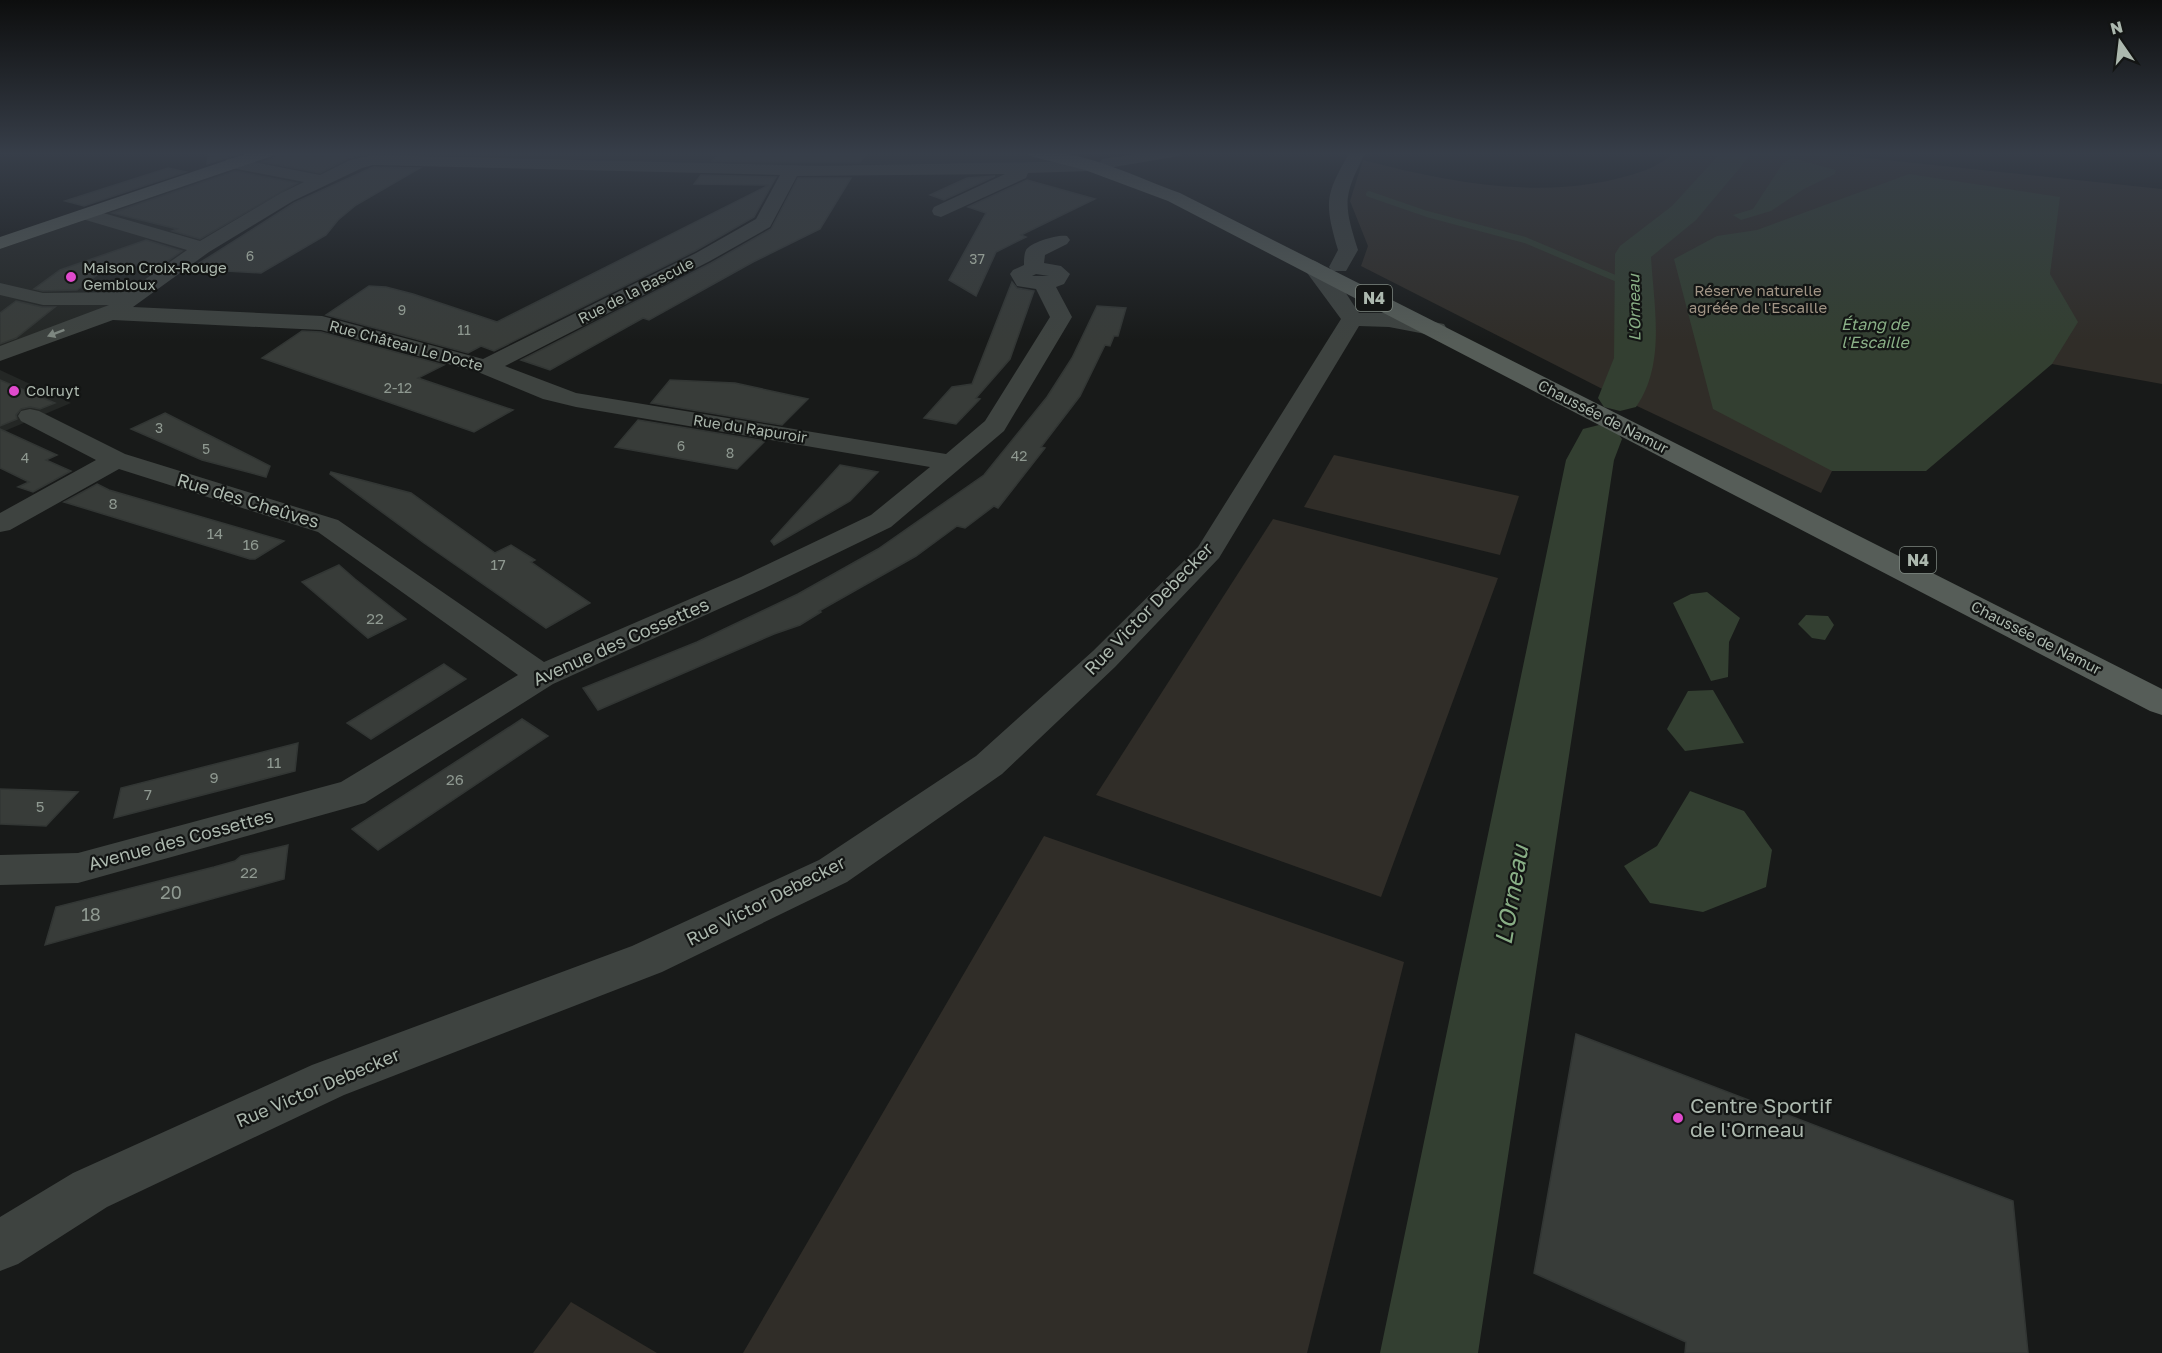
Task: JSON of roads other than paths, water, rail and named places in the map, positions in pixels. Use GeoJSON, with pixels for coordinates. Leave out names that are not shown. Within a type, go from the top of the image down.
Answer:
{"type":"FeatureCollection","features":[{"type":"Feature","properties":{"kind":"main road"},"geometry":{"type":"LineString","coordinates":[[0,243],[83,215]]}},
{"type":"Feature","properties":{"kind":"main road","name":"Chaussée de Namur"},"geometry":{"type":"LineString","coordinates":[[1210,215],[1436,329],[1556,385]]}},
{"type":"Feature","properties":{"kind":"main road","name":"Chaussée de Namur"},"geometry":{"type":"LineString","coordinates":[[1235,215],[1339,267],[1556,385],[1682,449],[2162,683]]}},
{"type":"Feature","properties":{"kind":"main road","name":"Chaussée de Namur"},"geometry":{"type":"LineString","coordinates":[[1682,449],[2162,703]]}},
{"type":"Feature","properties":{"kind":"street"},"geometry":{"type":"LineString","coordinates":[[90,215],[202,248]]}},
{"type":"Feature","properties":{"kind":"street"},"geometry":{"type":"LineString","coordinates":[[0,354],[111,313],[202,248],[257,215]]}},
{"type":"Feature","properties":{"kind":"street","name":"Rue de la Bascule"},"geometry":{"type":"LineString","coordinates":[[486,367],[702,257],[763,223],[767,215]]}},
{"type":"Feature","properties":{"kind":"street"},"geometry":{"type":"LineString","coordinates":[[1337,215],[1348,250],[1339,267]]}},
{"type":"Feature","properties":{"kind":"street","name":"Avenue des Cossettes"},"geometry":{"type":"LineString","coordinates":[[0,870],[78,868],[352,793],[541,676],[752,583],[881,521],[995,426],[1061,317],[1054,274],[1035,252],[1060,240]]}},
{"type":"Feature","properties":{"kind":"street"},"geometry":{"type":"LineString","coordinates":[[1312,267],[1334,292],[1352,319],[1389,320],[1436,329]]}},
{"type":"Feature","properties":{"kind":"street"},"geometry":{"type":"LineString","coordinates":[[0,289],[43,299],[131,298]]}},
{"type":"Feature","properties":{"kind":"street","name":"Rue Château Le Docte"},"geometry":{"type":"LineString","coordinates":[[111,313],[322,323],[486,367],[552,394]]}},
{"type":"Feature","properties":{"kind":"street","name":"Rue Victor Debecker"},"geometry":{"type":"LineString","coordinates":[[0,1246],[90,1190],[328,1080],[647,959],[833,871],[979,771],[1104,659],[1209,552],[1352,319]]}},
{"type":"Feature","properties":{"kind":"street","name":"Rue du Rapuroir"},"geometry":{"type":"LineString","coordinates":[[552,394],[949,462]]}},
{"type":"Feature","properties":{"kind":"street","name":"Rue des Cheûves"},"geometry":{"type":"LineString","coordinates":[[30,416],[116,460],[328,526],[541,676]]}},
{"type":"Feature","properties":{"kind":"street"},"geometry":{"type":"LineString","coordinates":[[0,524],[116,460]]}},
{"type":"Feature","properties":{"kind":"water"},"geometry":{"type":"Polygon","coordinates":[[[1733,215],[1757,215],[1741,220],[1733,215]]]}},
{"type":"Feature","properties":{"kind":"water","name":"Étang de l'Escaille"},"geometry":{"type":"Polygon","coordinates":[[[1797,215],[2058,215],[2050,274],[2078,322],[2052,364],[1926,471],[1832,471],[1713,409],[1674,259],[1717,236],[1757,230],[1797,215]]]}},
{"type":"Feature","properties":{"kind":"water"},"geometry":{"type":"Polygon","coordinates":[[[1707,592],[1740,618],[1729,642],[1728,677],[1711,681],[1673,603],[1691,594],[1707,592]]]}},
{"type":"Feature","properties":{"kind":"water"},"geometry":{"type":"Polygon","coordinates":[[[1806,615],[1828,616],[1834,625],[1825,640],[1812,638],[1798,624],[1806,615]]]}},
{"type":"Feature","properties":{"kind":"water"},"geometry":{"type":"Polygon","coordinates":[[[1713,690],[1744,743],[1685,751],[1667,729],[1688,691],[1713,690]]]}},
{"type":"Feature","properties":{"kind":"water"},"geometry":{"type":"Polygon","coordinates":[[[1690,791],[1744,811],[1772,850],[1766,887],[1703,912],[1650,903],[1624,866],[1657,846],[1690,791]]]}},
{"type":"Feature","properties":{"kind":"waterway"},"geometry":{"type":"LineString","coordinates":[[1431,215],[1525,240],[1634,286]]}},
{"type":"Feature","properties":{"kind":"waterway","name":"L'Orneau"},"geometry":{"type":"LineString","coordinates":[[1620,398],[1635,358],[1633,254],[1681,215]]}},
{"type":"Feature","properties":{"kind":"waterway","name":"L'Orneau"},"geometry":{"type":"LineString","coordinates":[[1429,1353],[1590,460],[1599,439]]}},
{"type":"Feature","properties":{"kind":"place","name":"Maison Croix-Rouge Gembloux"},"geometry":{"type":"Point","coordinates":[71,277]}},
{"type":"Feature","properties":{"kind":"place","name":"Colruyt"},"geometry":{"type":"Point","coordinates":[14,391]}},
{"type":"Feature","properties":{"kind":"place","name":"Centre Sportif de l'Orneau"},"geometry":{"type":"Point","coordinates":[1678,1118]}},
{"type":"Feature","properties":{"kind":"park label","name":"Réserve naturelle agréée de l'Escaille"},"geometry":{"type":"Point","coordinates":[1758,300]}}]}
